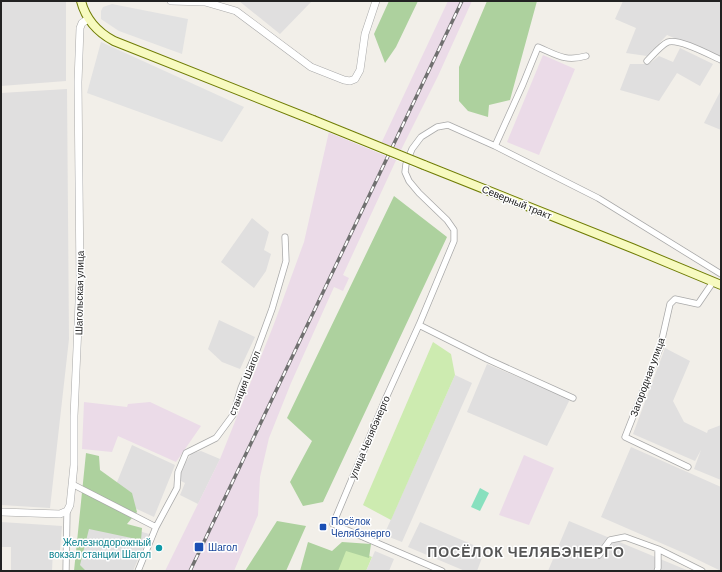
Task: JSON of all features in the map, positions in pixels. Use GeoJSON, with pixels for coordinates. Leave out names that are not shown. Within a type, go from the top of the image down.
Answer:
{"type":"FeatureCollection","features":[{"type":"Feature","properties":{"kind":"main road"},"geometry":{"type":"LineString","coordinates":[[81,1],[83,10],[88,19]]}},
{"type":"Feature","properties":{"kind":"main road","name":"Северный тракт"},"geometry":{"type":"LineString","coordinates":[[88,19],[99,32],[114,41],[625,245],[721,286]]}},
{"type":"Feature","properties":{"kind":"street"},"geometry":{"type":"LineString","coordinates":[[172,1],[205,2],[236,11],[311,67],[350,81],[355,79],[358,75],[366,34],[376,1]]}},
{"type":"Feature","properties":{"kind":"street","name":"Шагольская улица"},"geometry":{"type":"LineString","coordinates":[[66,571],[67,511],[70,505],[74,466],[74,416],[80,280],[78,79],[80,28],[88,19]]}},
{"type":"Feature","properties":{"kind":"street"},"geometry":{"type":"LineString","coordinates":[[647,61],[667,42],[673,41],[683,43],[721,60]]}},
{"type":"Feature","properties":{"kind":"street"},"geometry":{"type":"LineString","coordinates":[[586,56],[572,59],[563,58],[538,47],[495,146],[598,198],[721,274]]}},
{"type":"Feature","properties":{"kind":"street","name":"улица Челябэнерго"},"geometry":{"type":"LineString","coordinates":[[442,571],[333,524],[454,241],[454,230],[447,220],[419,193],[409,181],[405,172],[406,164],[412,149],[425,133],[437,127],[448,125],[495,146]]}},
{"type":"Feature","properties":{"kind":"street","name":"станция Шагол"},"geometry":{"type":"LineString","coordinates":[[138,571],[156,527],[177,488],[178,472],[186,453],[216,438],[233,415],[241,388],[254,358],[286,261],[285,237]]}},
{"type":"Feature","properties":{"kind":"street","name":"Загородная улица"},"geometry":{"type":"LineString","coordinates":[[688,467],[625,437],[660,348],[670,304],[675,299],[698,304],[713,282]]}},
{"type":"Feature","properties":{"kind":"street"},"geometry":{"type":"LineString","coordinates":[[419,325],[487,359],[573,398]]}},
{"type":"Feature","properties":{"kind":"street"},"geometry":{"type":"LineString","coordinates":[[72,484],[156,527]]}},
{"type":"Feature","properties":{"kind":"street"},"geometry":{"type":"LineString","coordinates":[[1,512],[51,515],[60,514],[67,511]]}},
{"type":"Feature","properties":{"kind":"street"},"geometry":{"type":"LineString","coordinates":[[599,555],[610,540],[625,537],[658,549],[702,571]]}},
{"type":"Feature","properties":{"kind":"street"},"geometry":{"type":"LineString","coordinates":[[657,571],[658,549]]}},
{"type":"Feature","properties":{"kind":"shaded area"},"geometry":{"type":"Polygon","coordinates":[[[1,1],[66,1],[66,81],[1,86],[1,1]]]}},
{"type":"Feature","properties":{"kind":"shaded area"},"geometry":{"type":"Polygon","coordinates":[[[239,1],[312,1],[280,34],[239,1]]]}},
{"type":"Feature","properties":{"kind":"shaded area"},"geometry":{"type":"Polygon","coordinates":[[[448,1],[472,1],[343,275],[349,278],[343,291],[334,287],[291,383],[269,438],[260,477],[258,515],[234,571],[165,571],[220,459],[274,324],[304,242],[330,127],[379,148],[448,1]]]}},
{"type":"Feature","properties":{"kind":"shaded area"},"geometry":{"type":"Polygon","coordinates":[[[623,1],[721,1],[721,58],[667,35],[647,56],[626,53],[636,28],[615,19],[623,1]]]}},
{"type":"Feature","properties":{"kind":"shaded area"},"geometry":{"type":"Polygon","coordinates":[[[112,4],[188,19],[182,54],[119,31],[101,19],[101,11],[103,7],[112,4]]]}},
{"type":"Feature","properties":{"kind":"shaded area"},"geometry":{"type":"Polygon","coordinates":[[[101,42],[244,107],[222,142],[87,93],[101,42]]]}},
{"type":"Feature","properties":{"kind":"shaded area"},"geometry":{"type":"Polygon","coordinates":[[[680,48],[713,64],[700,86],[677,73],[659,101],[620,90],[630,64],[649,64],[659,56],[673,62],[680,48]]]}},
{"type":"Feature","properties":{"kind":"shaded area"},"geometry":{"type":"Polygon","coordinates":[[[543,55],[575,69],[539,155],[507,142],[543,55]]]}},
{"type":"Feature","properties":{"kind":"shaded area"},"geometry":{"type":"Polygon","coordinates":[[[67,89],[69,339],[50,508],[1,505],[1,93],[67,89]]]}},
{"type":"Feature","properties":{"kind":"shaded area"},"geometry":{"type":"Polygon","coordinates":[[[721,90],[721,130],[704,123],[721,90]]]}},
{"type":"Feature","properties":{"kind":"shaded area"},"geometry":{"type":"Polygon","coordinates":[[[252,218],[269,232],[264,250],[271,254],[266,271],[254,288],[221,262],[252,218]]]}},
{"type":"Feature","properties":{"kind":"shaded area"},"geometry":{"type":"Polygon","coordinates":[[[219,320],[255,337],[240,369],[222,362],[208,349],[219,320]]]}},
{"type":"Feature","properties":{"kind":"shaded area"},"geometry":{"type":"Polygon","coordinates":[[[665,348],[690,361],[673,401],[684,422],[707,433],[708,430],[721,425],[721,480],[694,469],[701,450],[695,461],[633,434],[665,348]]]}},
{"type":"Feature","properties":{"kind":"shaded area"},"geometry":{"type":"Polygon","coordinates":[[[487,364],[570,399],[547,446],[467,412],[487,364]]]}},
{"type":"Feature","properties":{"kind":"shaded area"},"geometry":{"type":"Polygon","coordinates":[[[455,375],[472,383],[402,542],[384,535],[455,375]]]}},
{"type":"Feature","properties":{"kind":"shaded area"},"geometry":{"type":"Polygon","coordinates":[[[84,402],[127,407],[128,404],[150,402],[201,426],[176,462],[118,436],[112,452],[82,449],[84,402]]]}},
{"type":"Feature","properties":{"kind":"shaded area"},"geometry":{"type":"Polygon","coordinates":[[[132,445],[175,465],[154,517],[111,497],[132,445]]]}},
{"type":"Feature","properties":{"kind":"shaded area"},"geometry":{"type":"Polygon","coordinates":[[[631,447],[721,487],[721,571],[601,517],[631,447]]]}},
{"type":"Feature","properties":{"kind":"shaded area"},"geometry":{"type":"Polygon","coordinates":[[[201,451],[220,459],[198,504],[180,495],[185,483],[179,480],[183,466],[192,453],[201,451]]]}},
{"type":"Feature","properties":{"kind":"shaded area"},"geometry":{"type":"Polygon","coordinates":[[[524,455],[554,468],[529,525],[499,515],[524,455]]]}},
{"type":"Feature","properties":{"kind":"shaded area"},"geometry":{"type":"Polygon","coordinates":[[[86,515],[149,534],[133,571],[81,571],[76,569],[86,515]]]}},
{"type":"Feature","properties":{"kind":"shaded area"},"geometry":{"type":"Polygon","coordinates":[[[569,521],[689,571],[548,571],[569,521]]]}},
{"type":"Feature","properties":{"kind":"shaded area"},"geometry":{"type":"Polygon","coordinates":[[[1,522],[62,526],[60,550],[53,550],[52,571],[11,571],[11,547],[1,547],[1,522]]]}},
{"type":"Feature","properties":{"kind":"shaded area"},"geometry":{"type":"Polygon","coordinates":[[[420,522],[485,550],[477,571],[465,571],[408,547],[420,522]]]}},
{"type":"Feature","properties":{"kind":"shaded area"},"geometry":{"type":"Polygon","coordinates":[[[375,551],[394,559],[389,571],[366,571],[375,551]]]}},
{"type":"Feature","properties":{"kind":"green space"},"geometry":{"type":"Polygon","coordinates":[[[389,1],[418,1],[396,47],[385,63],[374,34],[389,1]]]}},
{"type":"Feature","properties":{"kind":"green space"},"geometry":{"type":"Polygon","coordinates":[[[487,1],[537,1],[510,100],[489,105],[488,117],[468,111],[459,101],[459,67],[487,1]]]}},
{"type":"Feature","properties":{"kind":"green space"},"geometry":{"type":"Polygon","coordinates":[[[394,196],[447,237],[323,502],[303,506],[290,482],[312,441],[287,418],[394,196]]]}},
{"type":"Feature","properties":{"kind":"green space"},"geometry":{"type":"Polygon","coordinates":[[[433,342],[451,354],[455,375],[391,520],[363,505],[433,342]]]}},
{"type":"Feature","properties":{"kind":"green space"},"geometry":{"type":"Polygon","coordinates":[[[86,453],[99,456],[100,470],[132,493],[137,512],[127,524],[142,528],[141,540],[89,529],[80,565],[86,571],[74,571],[86,453]]]}},
{"type":"Feature","properties":{"kind":"green space"},"geometry":{"type":"Polygon","coordinates":[[[480,488],[489,493],[480,511],[471,507],[480,488]]]}},
{"type":"Feature","properties":{"kind":"green space"},"geometry":{"type":"Polygon","coordinates":[[[277,521],[306,526],[286,571],[245,571],[277,521]]]}},
{"type":"Feature","properties":{"kind":"green space"},"geometry":{"type":"Polygon","coordinates":[[[308,542],[332,551],[342,542],[371,544],[369,558],[346,551],[338,571],[300,571],[308,542]]]}},
{"type":"Feature","properties":{"kind":"green space"},"geometry":{"type":"Polygon","coordinates":[[[343,544],[372,557],[366,571],[332,571],[343,544]]]}},
{"type":"Feature","properties":{"kind":"pier"},"geometry":{"type":"Polygon","coordinates":[[[303,111],[420,158],[416,168],[301,121],[303,111]]]}},
{"type":"Feature","properties":{"kind":"railway"},"geometry":{"type":"LineString","coordinates":[[190,571],[462,1]]}},
{"type":"Feature","properties":{"kind":"place","name":"Посёлок Челябэнерго"},"geometry":{"type":"Point","coordinates":[323,527]}},
{"type":"Feature","properties":{"kind":"place","name":"Шагол"},"geometry":{"type":"Point","coordinates":[199,547]}},
{"type":"Feature","properties":{"kind":"place","name":"Железнодорожный вокзал станции Шагол"},"geometry":{"type":"Point","coordinates":[159,548]}},
{"type":"Feature","properties":{"kind":"district","name":"ПОСЁЛОК ЧЕЛЯБЭНЕРГО"},"geometry":{"type":"Point","coordinates":[526,552]}}]}
